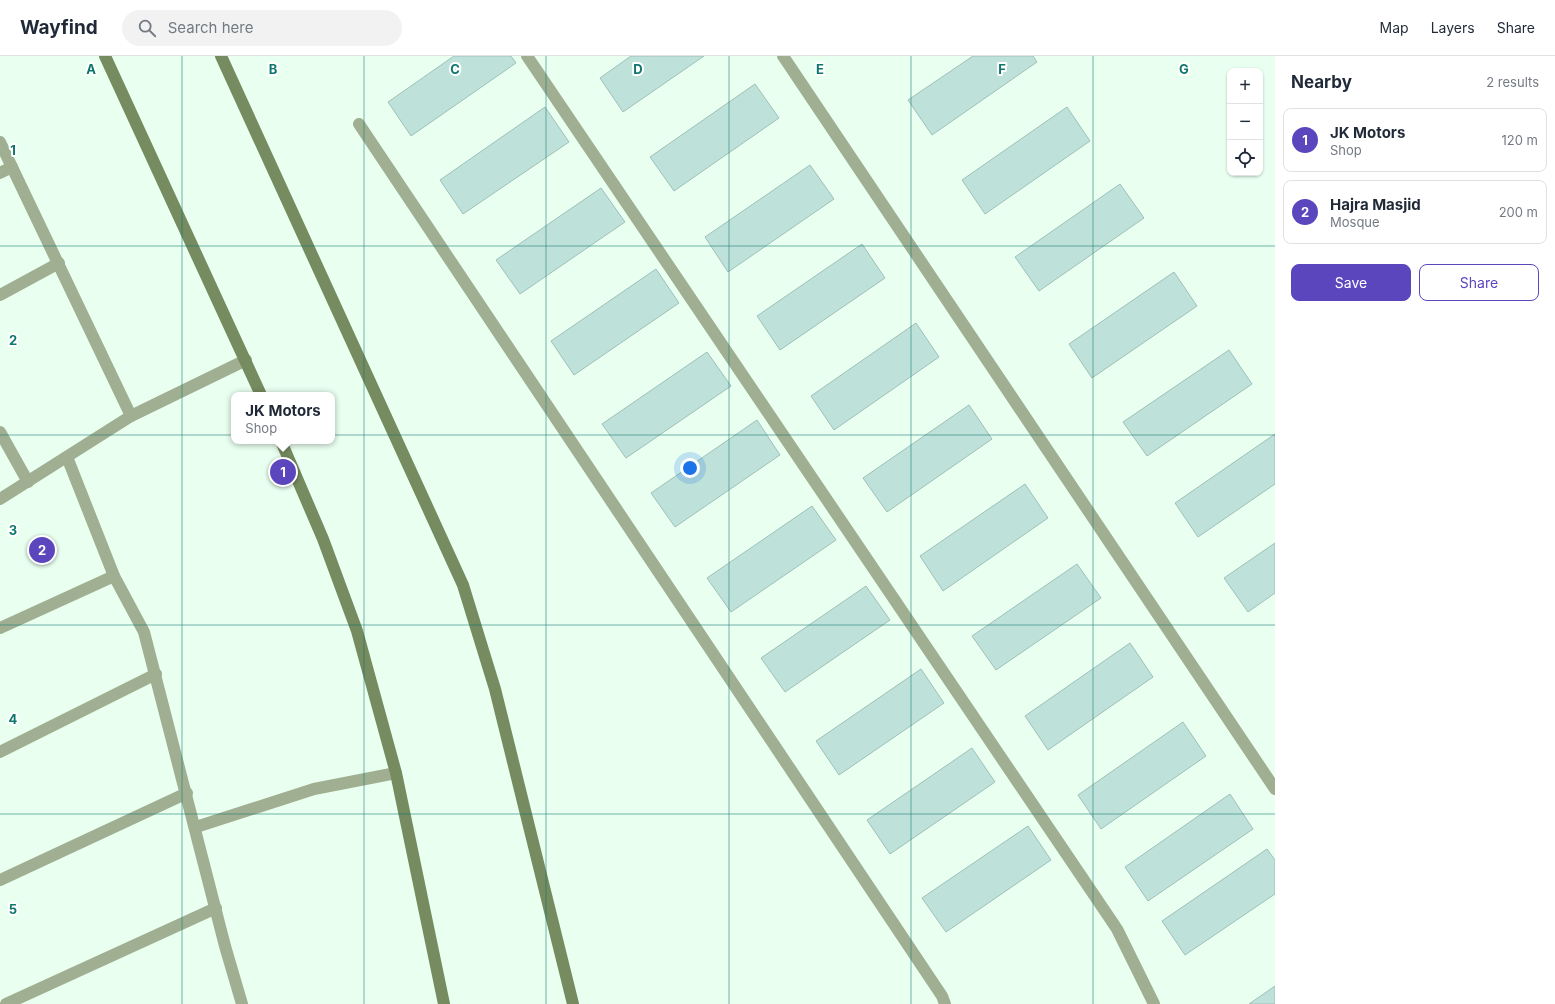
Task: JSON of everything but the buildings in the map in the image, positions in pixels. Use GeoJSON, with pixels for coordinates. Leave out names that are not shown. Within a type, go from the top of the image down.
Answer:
{"type":"FeatureCollection","features":[{"type":"Feature","properties":{"kind":"main road"},"geometry":{"type":"LineString","coordinates":[[105,56],[260,392]]}},
{"type":"Feature","properties":{"kind":"main road"},"geometry":{"type":"LineString","coordinates":[[221,56],[463,585],[494,689],[573,1004]]}},
{"type":"Feature","properties":{"kind":"main road"},"geometry":{"type":"LineString","coordinates":[[282,444],[323,539],[356,631],[396,773],[444,1004]]}},
{"type":"Feature","properties":{"kind":"street"},"geometry":{"type":"LineString","coordinates":[[528,56],[1117,929],[1154,1004]]}},
{"type":"Feature","properties":{"kind":"street"},"geometry":{"type":"LineString","coordinates":[[783,56],[1275,789]]}},
{"type":"Feature","properties":{"kind":"street"},"geometry":{"type":"LineString","coordinates":[[359,124],[946,1004]]}},
{"type":"Feature","properties":{"kind":"street"},"geometry":{"type":"LineString","coordinates":[[0,142],[131,416]]}},
{"type":"Feature","properties":{"kind":"street"},"geometry":{"type":"LineString","coordinates":[[0,173],[12,167]]}},
{"type":"Feature","properties":{"kind":"street"},"geometry":{"type":"LineString","coordinates":[[0,295],[59,263]]}},
{"type":"Feature","properties":{"kind":"street"},"geometry":{"type":"LineString","coordinates":[[0,499],[131,416],[246,360]]}},
{"type":"Feature","properties":{"kind":"street"},"geometry":{"type":"LineString","coordinates":[[0,432],[28,482]]}},
{"type":"Feature","properties":{"kind":"street"},"geometry":{"type":"LineString","coordinates":[[67,457],[114,576],[144,632],[242,1004]]}},
{"type":"Feature","properties":{"kind":"street"},"geometry":{"type":"LineString","coordinates":[[0,628],[114,576]]}},
{"type":"Feature","properties":{"kind":"street"},"geometry":{"type":"LineString","coordinates":[[0,752],[156,674]]}},
{"type":"Feature","properties":{"kind":"street"},"geometry":{"type":"LineString","coordinates":[[196,827],[314,789],[396,773]]}},
{"type":"Feature","properties":{"kind":"street"},"geometry":{"type":"LineString","coordinates":[[0,880],[187,793]]}},
{"type":"Feature","properties":{"kind":"street"},"geometry":{"type":"LineString","coordinates":[[6,1004],[216,908]]}},
{"type":"Feature","properties":{"kind":"place","name":"JK Motors"},"geometry":{"type":"Point","coordinates":[283,472]}},
{"type":"Feature","properties":{"kind":"place","name":"Hajra Masjid"},"geometry":{"type":"Point","coordinates":[42,550]}}]}
